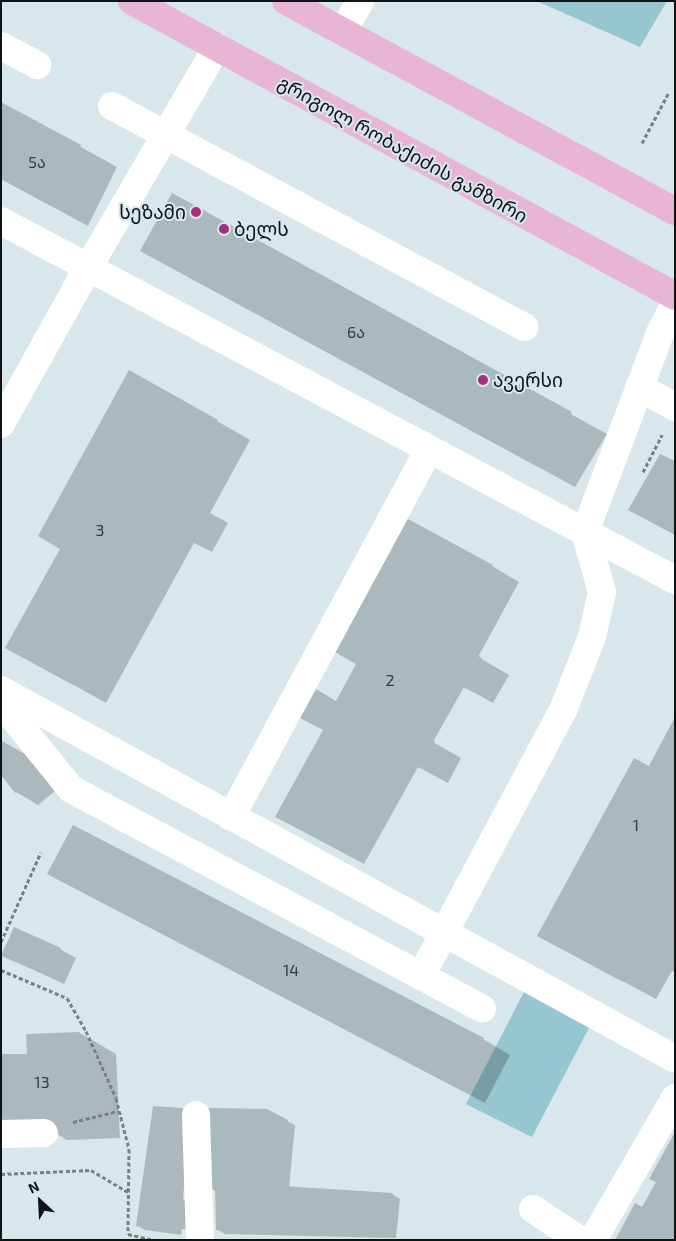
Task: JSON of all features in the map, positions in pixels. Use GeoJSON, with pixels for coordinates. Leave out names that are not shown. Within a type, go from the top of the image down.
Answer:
{"type":"FeatureCollection","features":[{"type":"Feature","properties":{"kind":"main road","name":"გრიგოლ რობაქიძის გამზირი"},"geometry":{"type":"LineString","coordinates":[[132,1],[675,296]]}},
{"type":"Feature","properties":{"kind":"main road"},"geometry":{"type":"LineString","coordinates":[[286,1],[675,212]]}},
{"type":"Feature","properties":{"kind":"lane"},"geometry":{"type":"LineString","coordinates":[[343,32],[360,1]]}},
{"type":"Feature","properties":{"kind":"lane"},"geometry":{"type":"LineString","coordinates":[[1,46],[37,65]]}},
{"type":"Feature","properties":{"kind":"lane"},"geometry":{"type":"LineString","coordinates":[[1,424],[89,266],[168,137],[217,47]]}},
{"type":"Feature","properties":{"kind":"lane"},"geometry":{"type":"LineString","coordinates":[[112,106],[525,327]]}},
{"type":"Feature","properties":{"kind":"lane"},"geometry":{"type":"LineString","coordinates":[[1,221],[89,266],[675,580]]}},
{"type":"Feature","properties":{"kind":"lane"},"geometry":{"type":"LineString","coordinates":[[421,976],[564,708],[592,636],[602,592],[585,532],[660,333],[675,303]]}},
{"type":"Feature","properties":{"kind":"lane"},"geometry":{"type":"LineString","coordinates":[[639,387],[675,407]]}},
{"type":"Feature","properties":{"kind":"lane"},"geometry":{"type":"LineString","coordinates":[[231,816],[430,450]]}},
{"type":"Feature","properties":{"kind":"lane"},"geometry":{"type":"LineString","coordinates":[[6,704],[231,816],[675,1059]]}},
{"type":"Feature","properties":{"kind":"lane"},"geometry":{"type":"LineString","coordinates":[[6,704],[71,789],[482,1008]]}},
{"type":"Feature","properties":{"kind":"lane"},"geometry":{"type":"LineString","coordinates":[[593,1240],[675,1098]]}},
{"type":"Feature","properties":{"kind":"lane"},"geometry":{"type":"LineString","coordinates":[[196,1115],[200,1240]]}},
{"type":"Feature","properties":{"kind":"lane"},"geometry":{"type":"LineString","coordinates":[[1,1134],[44,1132]]}},
{"type":"Feature","properties":{"kind":"lane"},"geometry":{"type":"LineString","coordinates":[[533,1209],[580,1240]]}},
{"type":"Feature","properties":{"kind":"path"},"geometry":{"type":"LineString","coordinates":[[642,143],[670,92]]}},
{"type":"Feature","properties":{"kind":"path"},"geometry":{"type":"LineString","coordinates":[[1,942],[41,852]]}},
{"type":"Feature","properties":{"kind":"path"},"geometry":{"type":"LineString","coordinates":[[1,970],[67,998],[86,1031],[116,1098],[129,1148],[128,1234],[147,1236],[153,1240]]}},
{"type":"Feature","properties":{"kind":"path"},"geometry":{"type":"LineString","coordinates":[[44,1132],[54,1124],[86,1121],[118,1111]]}},
{"type":"Feature","properties":{"kind":"path"},"geometry":{"type":"LineString","coordinates":[[1,1174],[91,1170],[128,1192]]}},
{"type":"Feature","properties":{"kind":"shaded area"},"geometry":{"type":"Polygon","coordinates":[[[537,1],[667,1],[640,47],[537,1]]]}},
{"type":"Feature","properties":{"kind":"shaded area"},"geometry":{"type":"Polygon","coordinates":[[[525,990],[591,1024],[532,1137],[466,1104],[525,990]]]}},
{"type":"Feature","properties":{"kind":"building"},"geometry":{"type":"Polygon","coordinates":[[[1,102],[81,145],[51,206],[1,179],[1,102]]]}},
{"type":"Feature","properties":{"kind":"building"},"geometry":{"type":"Polygon","coordinates":[[[172,193],[572,412],[538,467],[140,251],[172,193]]]}},
{"type":"Feature","properties":{"kind":"building"},"geometry":{"type":"Polygon","coordinates":[[[129,370],[218,420],[178,494],[196,503],[178,534],[161,525],[73,685],[5,648],[60,549],[38,536],[129,370]]]}},
{"type":"Feature","properties":{"kind":"building"},"geometry":{"type":"Polygon","coordinates":[[[660,454],[675,461],[675,535],[628,510],[660,454]]]}},
{"type":"Feature","properties":{"kind":"building"},"geometry":{"type":"Polygon","coordinates":[[[408,519],[493,565],[451,641],[482,658],[466,689],[436,672],[407,726],[435,742],[420,768],[390,752],[337,849],[275,817],[323,730],[300,718],[316,689],[336,701],[356,664],[335,652],[408,519]]]}},
{"type":"Feature","properties":{"kind":"building"},"geometry":{"type":"Polygon","coordinates":[[[675,717],[675,885],[654,924],[675,936],[675,960],[670,970],[638,953],[623,982],[537,936],[634,758],[649,766],[675,717]]]}},
{"type":"Feature","properties":{"kind":"building"},"geometry":{"type":"Polygon","coordinates":[[[1,740],[35,777],[15,793],[1,775],[1,740]]]}},
{"type":"Feature","properties":{"kind":"building"},"geometry":{"type":"Polygon","coordinates":[[[73,825],[484,1038],[457,1088],[47,874],[73,825]]]}},
{"type":"Feature","properties":{"kind":"building"},"geometry":{"type":"Polygon","coordinates":[[[14,927],[61,948],[48,976],[1,956],[14,927]]]}},
{"type":"Feature","properties":{"kind":"building"},"geometry":{"type":"Polygon","coordinates":[[[80,1032],[84,1118],[30,1120],[30,1110],[1,1111],[1,1054],[27,1054],[26,1034],[80,1032]]]}},
{"type":"Feature","properties":{"kind":"building"},"geometry":{"type":"Polygon","coordinates":[[[153,1106],[183,1108],[176,1199],[194,1200],[193,1227],[174,1226],[173,1231],[136,1226],[153,1106]]]}},
{"type":"Feature","properties":{"kind":"building"},"geometry":{"type":"Polygon","coordinates":[[[206,1108],[267,1109],[288,1120],[282,1186],[393,1193],[389,1234],[216,1230],[215,1187],[208,1188],[206,1108]]]}},
{"type":"Feature","properties":{"kind":"building"},"geometry":{"type":"Polygon","coordinates":[[[675,1132],[675,1240],[615,1240],[635,1203],[642,1207],[656,1182],[649,1179],[675,1132]]]}},
{"type":"Feature","properties":{"kind":"place","name":"სეზამი"},"geometry":{"type":"Point","coordinates":[196,212]}},
{"type":"Feature","properties":{"kind":"place","name":"ბელს"},"geometry":{"type":"Point","coordinates":[224,229]}},
{"type":"Feature","properties":{"kind":"place","name":"ავერსი"},"geometry":{"type":"Point","coordinates":[483,380]}}]}
